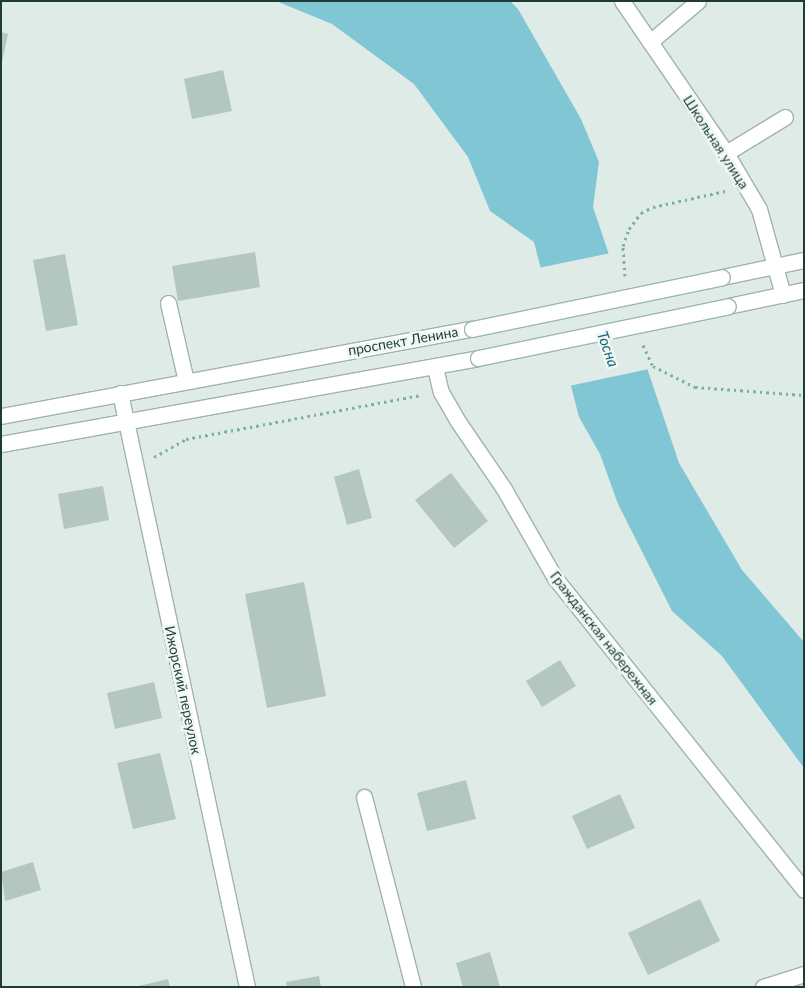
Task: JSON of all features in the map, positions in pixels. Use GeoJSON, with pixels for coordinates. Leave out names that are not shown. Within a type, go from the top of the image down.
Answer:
{"type":"FeatureCollection","features":[{"type":"Feature","properties":{"kind":"main road","name":"Школьная улица"},"geometry":{"type":"LineString","coordinates":[[622,1],[726,153],[759,209],[783,296]]}},
{"type":"Feature","properties":{"kind":"main road"},"geometry":{"type":"LineString","coordinates":[[650,42],[698,1]]}},
{"type":"Feature","properties":{"kind":"main road"},"geometry":{"type":"LineString","coordinates":[[726,153],[785,117]]}},
{"type":"Feature","properties":{"kind":"main road","name":"проспект Ленина"},"geometry":{"type":"LineString","coordinates":[[1,416],[472,329],[804,260]]}},
{"type":"Feature","properties":{"kind":"main road"},"geometry":{"type":"LineString","coordinates":[[1,444],[435,367],[783,296],[804,290]]}},
{"type":"Feature","properties":{"kind":"main road"},"geometry":{"type":"LineString","coordinates":[[168,304],[186,381]]}},
{"type":"Feature","properties":{"kind":"main road","name":"Гражданская набережная"},"geometry":{"type":"LineString","coordinates":[[435,367],[442,392],[504,489],[555,578],[804,890]]}},
{"type":"Feature","properties":{"kind":"main road","name":"Ижорский переулок"},"geometry":{"type":"LineString","coordinates":[[120,393],[247,987]]}},
{"type":"Feature","properties":{"kind":"main road"},"geometry":{"type":"LineString","coordinates":[[364,797],[413,987]]}},
{"type":"Feature","properties":{"kind":"main road"},"geometry":{"type":"LineString","coordinates":[[763,987],[804,974]]}},
{"type":"Feature","properties":{"kind":"path"},"geometry":{"type":"LineString","coordinates":[[136,467],[186,439],[442,392]]}},
{"type":"Feature","properties":{"kind":"water","name":"Тосна"},"geometry":{"type":"Polygon","coordinates":[[[276,1],[510,1],[518,9],[581,119],[599,162],[593,207],[679,463],[742,570],[804,642],[804,768],[722,656],[672,611],[618,504],[600,454],[579,417],[534,242],[490,211],[468,157],[414,84],[332,24],[276,1]]]}},
{"type":"Feature","properties":{"kind":"pier"},"geometry":{"type":"Polygon","coordinates":[[[611,253],[649,369],[569,386],[538,268],[611,253]]]}},
{"type":"Feature","properties":{"kind":"building"},"geometry":{"type":"Polygon","coordinates":[[[1,32],[8,34],[2,62],[1,62],[1,32]]]}},
{"type":"Feature","properties":{"kind":"building"},"geometry":{"type":"Polygon","coordinates":[[[223,70],[232,111],[192,119],[184,79],[223,70]]]}},
{"type":"Feature","properties":{"kind":"building"},"geometry":{"type":"Polygon","coordinates":[[[255,252],[260,287],[178,301],[172,266],[255,252]]]}},
{"type":"Feature","properties":{"kind":"building"},"geometry":{"type":"Polygon","coordinates":[[[65,254],[78,325],[46,331],[33,260],[65,254]]]}},
{"type":"Feature","properties":{"kind":"building"},"geometry":{"type":"Polygon","coordinates":[[[359,469],[372,518],[347,525],[334,477],[359,469]]]}},
{"type":"Feature","properties":{"kind":"building"},"geometry":{"type":"Polygon","coordinates":[[[451,473],[488,521],[454,548],[415,500],[451,473]]]}},
{"type":"Feature","properties":{"kind":"building"},"geometry":{"type":"Polygon","coordinates":[[[103,486],[109,520],[64,529],[58,494],[103,486]]]}},
{"type":"Feature","properties":{"kind":"building"},"geometry":{"type":"Polygon","coordinates":[[[304,582],[326,696],[267,708],[245,594],[304,582]]]}},
{"type":"Feature","properties":{"kind":"building"},"geometry":{"type":"Polygon","coordinates":[[[560,660],[576,686],[542,707],[526,681],[560,660]]]}},
{"type":"Feature","properties":{"kind":"building"},"geometry":{"type":"Polygon","coordinates":[[[154,682],[162,718],[115,729],[107,693],[154,682]]]}},
{"type":"Feature","properties":{"kind":"building"},"geometry":{"type":"Polygon","coordinates":[[[160,753],[176,819],[133,829],[117,763],[160,753]]]}},
{"type":"Feature","properties":{"kind":"building"},"geometry":{"type":"Polygon","coordinates":[[[466,780],[476,819],[427,831],[417,793],[466,780]]]}},
{"type":"Feature","properties":{"kind":"building"},"geometry":{"type":"Polygon","coordinates":[[[620,794],[635,828],[587,849],[572,816],[620,794]]]}},
{"type":"Feature","properties":{"kind":"building"},"geometry":{"type":"Polygon","coordinates":[[[33,862],[41,890],[5,901],[1,872],[33,862]]]}},
{"type":"Feature","properties":{"kind":"building"},"geometry":{"type":"Polygon","coordinates":[[[700,899],[720,941],[648,975],[628,933],[700,899]]]}},
{"type":"Feature","properties":{"kind":"building"},"geometry":{"type":"Polygon","coordinates":[[[490,952],[500,987],[463,987],[456,963],[490,952]]]}},
{"type":"Feature","properties":{"kind":"building"},"geometry":{"type":"Polygon","coordinates":[[[319,976],[321,987],[287,987],[286,982],[319,976]]]}},
{"type":"Feature","properties":{"kind":"building"},"geometry":{"type":"Polygon","coordinates":[[[168,979],[170,987],[139,987],[139,986],[168,979]]]}}]}
